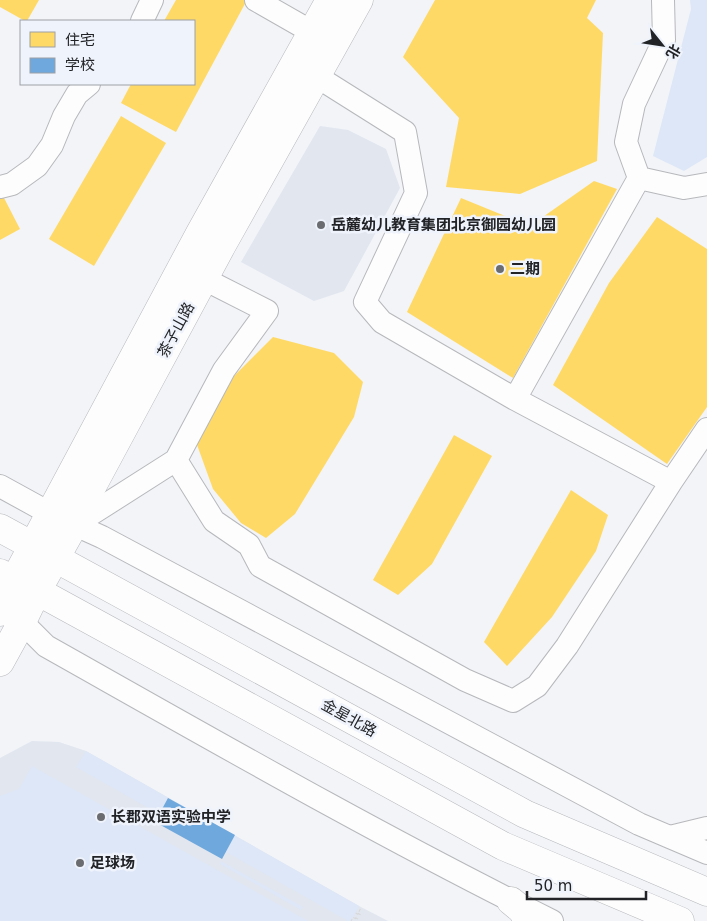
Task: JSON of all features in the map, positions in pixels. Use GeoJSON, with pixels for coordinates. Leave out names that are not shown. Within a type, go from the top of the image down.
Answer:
{"type":"FeatureCollection","features":[{"type":"Feature","properties":{"kind":"main road","name":"茶子山路"},"geometry":{"type":"LineString","coordinates":[[0,662],[17,582],[44,552],[63,520],[196,242],[330,0]]}},
{"type":"Feature","properties":{"kind":"main road","name":"茶子山路"},"geometry":{"type":"LineString","coordinates":[[63,520],[88,494],[204,279],[359,0]]}},
{"type":"Feature","properties":{"kind":"main road","name":"金星北路"},"geometry":{"type":"LineString","coordinates":[[0,528],[525,814],[707,892]]}},
{"type":"Feature","properties":{"kind":"main road"},"geometry":{"type":"LineString","coordinates":[[17,582],[503,846],[680,921]]}},
{"type":"Feature","properties":{"kind":"street"},"geometry":{"type":"LineString","coordinates":[[142,20],[152,0]]}},
{"type":"Feature","properties":{"kind":"street"},"geometry":{"type":"LineString","coordinates":[[256,0],[312,32]]}},
{"type":"Feature","properties":{"kind":"street"},"geometry":{"type":"LineString","coordinates":[[515,399],[639,178],[626,142],[634,104],[664,40],[663,0]]}},
{"type":"Feature","properties":{"kind":"street"},"geometry":{"type":"LineString","coordinates":[[316,76],[405,132],[416,193],[365,302],[382,322],[515,399],[671,482]]}},
{"type":"Feature","properties":{"kind":"street"},"geometry":{"type":"LineString","coordinates":[[0,187],[12,184],[37,166],[52,145],[64,116],[77,94],[88,85]]}},
{"type":"Feature","properties":{"kind":"street"},"geometry":{"type":"LineString","coordinates":[[639,178],[684,188],[707,184]]}},
{"type":"Feature","properties":{"kind":"street"},"geometry":{"type":"LineString","coordinates":[[63,520],[176,460],[224,370],[267,311],[204,279]]}},
{"type":"Feature","properties":{"kind":"street"},"geometry":{"type":"LineString","coordinates":[[176,460],[214,521],[249,545],[260,566],[465,680],[513,701],[537,686],[567,646],[671,482],[707,429]]}},
{"type":"Feature","properties":{"kind":"street"},"geometry":{"type":"LineString","coordinates":[[0,486],[63,520],[111,542],[639,824],[707,853]]}},
{"type":"Feature","properties":{"kind":"street"},"geometry":{"type":"LineString","coordinates":[[11,617],[46,646],[520,911],[552,921]]}},
{"type":"Feature","properties":{"kind":"street"},"geometry":{"type":"LineString","coordinates":[[670,837],[707,828]]}},
{"type":"Feature","properties":{"kind":"shaded area"},"geometry":{"type":"Polygon","coordinates":[[[690,0],[707,0],[707,157],[684,171],[653,156],[691,9],[690,0]]]}},
{"type":"Feature","properties":{"kind":"shaded area","name":"岳麓幼儿教育集团北京御园幼儿园"},"geometry":{"type":"Polygon","coordinates":[[[320,126],[348,130],[386,149],[400,188],[344,291],[314,301],[241,262],[320,126]]]}},
{"type":"Feature","properties":{"kind":"shaded area","name":"长郡双语实验中学"},"geometry":{"type":"Polygon","coordinates":[[[32,741],[59,742],[86,751],[388,921],[0,921],[0,758],[32,741]]]}},
{"type":"Feature","properties":{"kind":"shaded area"},"geometry":{"type":"Polygon","coordinates":[[[86,751],[359,906],[351,921],[76,767],[86,751]]]}},
{"type":"Feature","properties":{"kind":"shaded area","name":"长郡双语实验中学"},"geometry":{"type":"Polygon","coordinates":[[[32,766],[308,921],[0,921],[0,796],[19,789],[32,766]]]}},
{"type":"Feature","properties":{"kind":"shaded area"},"geometry":{"type":"Polygon","coordinates":[[[221,861],[303,907],[301,910],[220,864],[221,861]]]}},
{"type":"Feature","properties":{"kind":"building: 住宅"},"geometry":{"type":"Polygon","coordinates":[[[0,0],[39,0],[28,20],[23,20],[0,7],[0,0]]]}},
{"type":"Feature","properties":{"kind":"building: 住宅"},"geometry":{"type":"Polygon","coordinates":[[[176,0],[247,0],[176,132],[121,103],[130,85],[195,85],[195,20],[165,20],[176,0]]]}},
{"type":"Feature","properties":{"kind":"building: 住宅"},"geometry":{"type":"Polygon","coordinates":[[[435,0],[596,0],[587,18],[603,33],[597,161],[520,194],[446,187],[459,118],[403,57],[435,0]]]}},
{"type":"Feature","properties":{"kind":"building: 住宅"},"geometry":{"type":"Polygon","coordinates":[[[121,116],[166,143],[94,266],[49,239],[121,116]]]}},
{"type":"Feature","properties":{"kind":"building: 住宅","name":"二期"},"geometry":{"type":"Polygon","coordinates":[[[594,181],[617,189],[513,378],[407,312],[461,198],[530,226],[594,181]]]}},
{"type":"Feature","properties":{"kind":"building: 住宅"},"geometry":{"type":"Polygon","coordinates":[[[3,196],[20,229],[0,240],[0,198],[3,196]]]}},
{"type":"Feature","properties":{"kind":"building: 住宅"},"geometry":{"type":"Polygon","coordinates":[[[657,217],[707,249],[707,407],[667,464],[553,385],[609,283],[657,217]]]}},
{"type":"Feature","properties":{"kind":"building: 住宅"},"geometry":{"type":"Polygon","coordinates":[[[273,337],[334,353],[363,382],[354,417],[295,514],[266,538],[241,523],[213,489],[196,442],[234,376],[273,337]]]}},
{"type":"Feature","properties":{"kind":"building: 住宅"},"geometry":{"type":"Polygon","coordinates":[[[454,435],[492,456],[432,564],[398,595],[373,580],[454,435]]]}},
{"type":"Feature","properties":{"kind":"building: 住宅"},"geometry":{"type":"Polygon","coordinates":[[[571,490],[608,515],[596,551],[552,617],[507,666],[484,642],[571,490]]]}},
{"type":"Feature","properties":{"kind":"building: 学校"},"geometry":{"type":"Polygon","coordinates":[[[168,798],[235,835],[222,859],[155,822],[168,798]]]}},
{"type":"Feature","properties":{"kind":"place","name":"岳麓幼儿教育集团北京御园幼儿园"},"geometry":{"type":"Point","coordinates":[321,225]}},
{"type":"Feature","properties":{"kind":"place","name":"二期"},"geometry":{"type":"Point","coordinates":[500,269]}},
{"type":"Feature","properties":{"kind":"place","name":"长郡双语实验中学"},"geometry":{"type":"Point","coordinates":[101,817]}},
{"type":"Feature","properties":{"kind":"place","name":"足球场"},"geometry":{"type":"Point","coordinates":[80,863]}}]}
